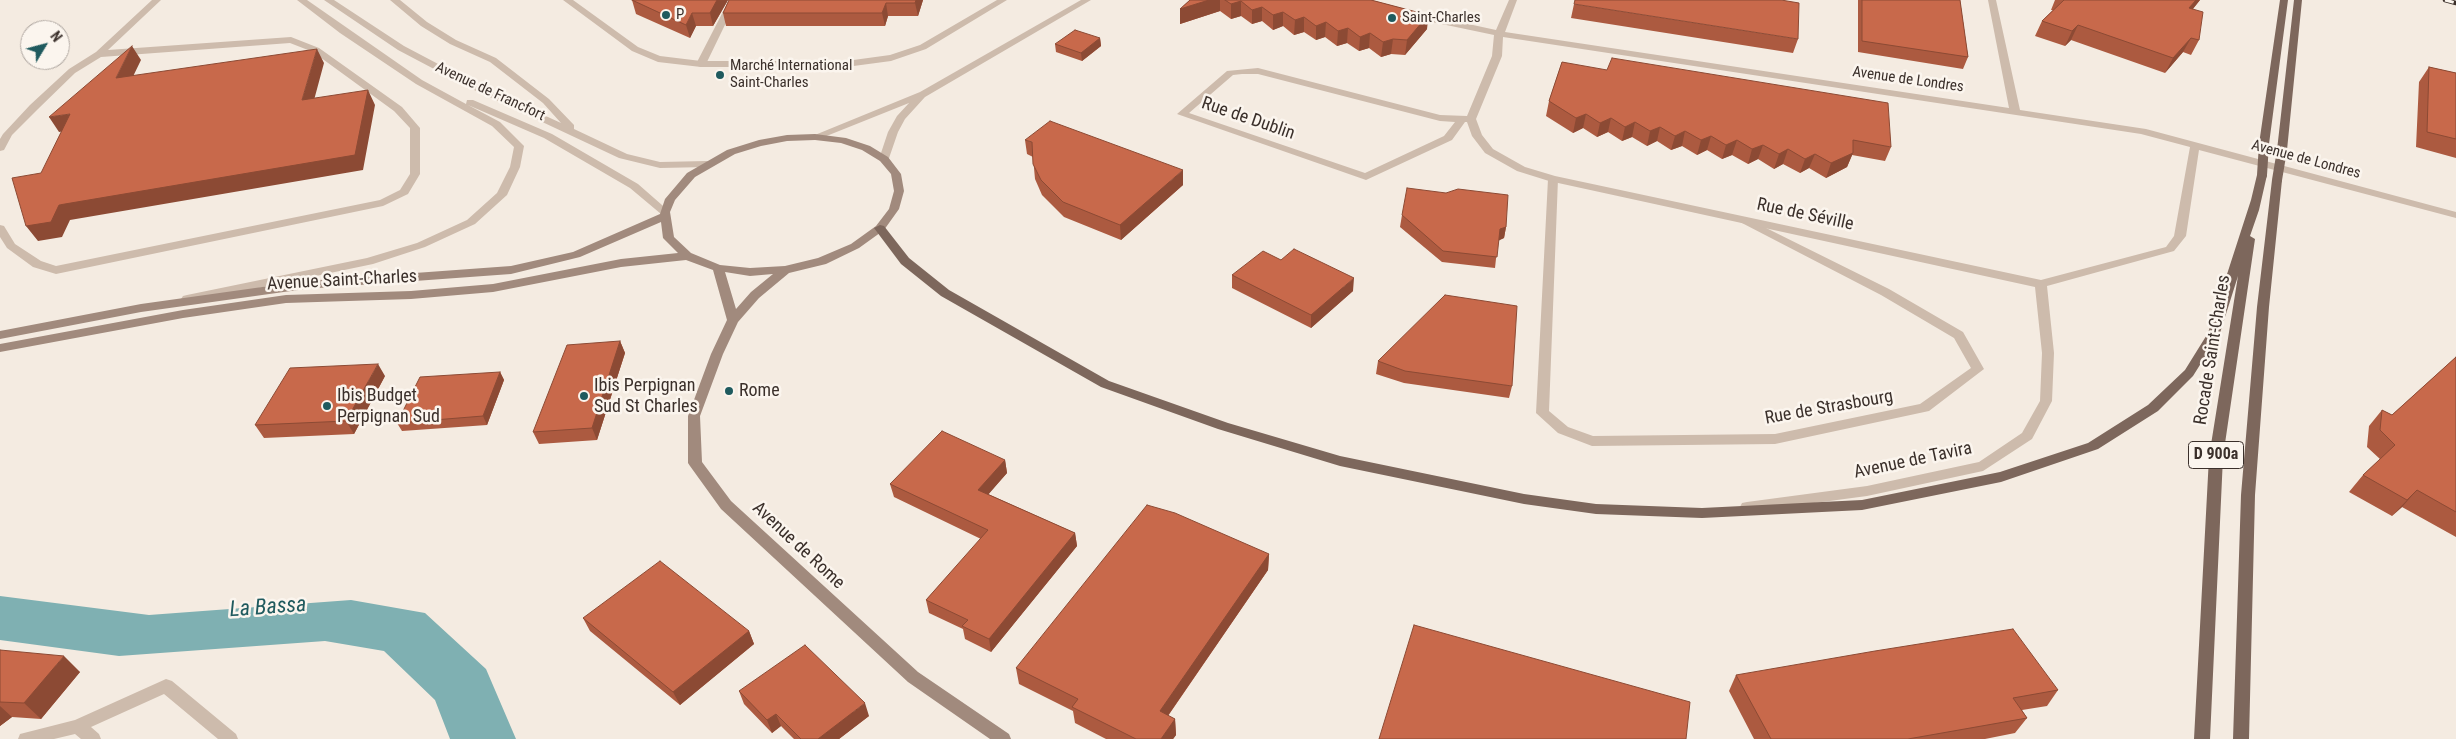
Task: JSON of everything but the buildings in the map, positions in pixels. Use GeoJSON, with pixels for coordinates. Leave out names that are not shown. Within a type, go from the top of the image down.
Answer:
{"type":"FeatureCollection","features":[{"type":"Feature","properties":{"kind":"main road","name":"Rocade Saint-Charles"},"geometry":{"type":"LineString","coordinates":[[2202,739],[2216,457],[2255,202],[2262,175],[2264,144],[2284,0]]}},
{"type":"Feature","properties":{"kind":"main road","name":"D 900a"},"geometry":{"type":"LineString","coordinates":[[2241,739],[2241,685],[2248,495],[2263,307],[2298,0]]}},
{"type":"Feature","properties":{"kind":"main road"},"geometry":{"type":"LineString","coordinates":[[880,228],[905,261],[945,292],[1104,384],[1223,426],[1340,461],[1524,498],[1596,509],[1702,513],[1862,505],[2001,477],[2093,446],[2153,408],[2189,373],[2214,333],[2255,202]]}},
{"type":"Feature","properties":{"kind":"street"},"geometry":{"type":"LineString","coordinates":[[0,148],[8,134],[72,71],[99,54],[157,0]]}},
{"type":"Feature","properties":{"kind":"street","name":"Avenue de Francfort"},"geometry":{"type":"LineString","coordinates":[[301,0],[370,48],[458,96],[548,136],[634,186],[665,214]]}},
{"type":"Feature","properties":{"kind":"street","name":"Avenue de Francfort"},"geometry":{"type":"LineString","coordinates":[[328,0],[401,48],[475,87],[573,131],[623,156],[660,165],[707,164]]}},
{"type":"Feature","properties":{"kind":"street"},"geometry":{"type":"LineString","coordinates":[[394,0],[424,24],[446,38],[493,60],[507,70],[546,101],[573,131]]}},
{"type":"Feature","properties":{"kind":"street"},"geometry":{"type":"LineString","coordinates":[[567,0],[635,49],[658,59],[701,64],[846,64],[891,58],[923,47],[1003,0]]}},
{"type":"Feature","properties":{"kind":"street"},"geometry":{"type":"LineString","coordinates":[[701,64],[733,0]]}},
{"type":"Feature","properties":{"kind":"street"},"geometry":{"type":"LineString","coordinates":[[815,137],[923,94],[1087,0]]}},
{"type":"Feature","properties":{"kind":"street"},"geometry":{"type":"LineString","coordinates":[[1467,119],[1497,56],[1499,34],[1513,0]]}},
{"type":"Feature","properties":{"kind":"street"},"geometry":{"type":"LineString","coordinates":[[1992,0],[2015,112]]}},
{"type":"Feature","properties":{"kind":"street","name":"Avenue de Londres"},"geometry":{"type":"LineString","coordinates":[[1405,13],[1499,34],[2142,131],[2456,215]]}},
{"type":"Feature","properties":{"kind":"street"},"geometry":{"type":"LineString","coordinates":[[0,228],[11,246],[37,264],[56,270],[383,204],[404,192],[415,174],[416,128],[398,109],[316,50],[291,40],[99,54]]}},
{"type":"Feature","properties":{"kind":"street"},"geometry":{"type":"LineString","coordinates":[[141,308],[369,261],[421,245],[471,222],[502,194],[515,168],[519,146],[496,124],[419,82],[370,48]]}},
{"type":"Feature","properties":{"kind":"street","name":"Rue de Dublin"},"geometry":{"type":"LineString","coordinates":[[1242,70],[1258,71],[1440,118],[1467,119],[1448,138],[1366,177],[1182,114],[1230,73],[1242,70]]}},
{"type":"Feature","properties":{"kind":"street"},"geometry":{"type":"LineString","coordinates":[[884,159],[897,125],[923,94]]}},
{"type":"Feature","properties":{"kind":"street","name":"Rue de Séville"},"geometry":{"type":"LineString","coordinates":[[1467,119],[1489,151],[1521,169],[1553,179],[2041,284],[2106,268],[2170,249],[2180,236],[2195,145]]}},
{"type":"Feature","properties":{"kind":"street"},"geometry":{"type":"LineString","coordinates":[[815,137],[842,140],[866,148],[884,159],[896,174],[899,191],[894,209],[880,228],[855,246],[822,261],[785,270],[750,272],[718,268],[687,256],[669,238],[665,214],[670,199],[679,186],[707,164],[731,152],[759,143],[787,138],[815,137]]}},
{"type":"Feature","properties":{"kind":"street","name":"Rue de Strasbourg"},"geometry":{"type":"LineString","coordinates":[[1553,179],[1542,413],[1563,430],[1592,441],[1775,439],[1924,408],[1978,369],[1959,335],[1886,292],[1744,220]]}},
{"type":"Feature","properties":{"kind":"street","name":"Avenue Saint-Charles"},"geometry":{"type":"LineString","coordinates":[[0,335],[141,308],[305,286],[511,270],[576,254],[665,214]]}},
{"type":"Feature","properties":{"kind":"street","name":"Avenue Saint-Charles"},"geometry":{"type":"LineString","coordinates":[[0,348],[183,314],[286,298],[411,295],[493,288],[547,280],[621,263],[687,256]]}},
{"type":"Feature","properties":{"kind":"street"},"geometry":{"type":"LineString","coordinates":[[718,268],[733,320]]}},
{"type":"Feature","properties":{"kind":"street","name":"Avenue de Rome"},"geometry":{"type":"LineString","coordinates":[[785,270],[755,296],[733,320],[717,354],[694,416],[695,463],[726,505],[913,677],[1003,739]]}},
{"type":"Feature","properties":{"kind":"street","name":"Avenue de Tavira"},"geometry":{"type":"LineString","coordinates":[[1702,513],[1867,491],[1983,466],[2026,436],[2046,401],[2048,352],[2041,284]]}},
{"type":"Feature","properties":{"kind":"street"},"geometry":{"type":"LineString","coordinates":[[26,739],[77,726],[166,686],[230,739]]}},
{"type":"Feature","properties":{"kind":"street"},"geometry":{"type":"LineString","coordinates":[[77,726],[93,739]]}},
{"type":"Feature","properties":{"kind":"water","name":"La Bassa"},"geometry":{"type":"Polygon","coordinates":[[[0,596],[149,615],[351,600],[425,613],[486,669],[516,739],[450,739],[435,700],[384,651],[325,641],[119,656],[0,640],[0,596]]]}},
{"type":"Feature","properties":{"kind":"railway"},"geometry":{"type":"LineString","coordinates":[[2445,0],[2456,3]]}},
{"type":"Feature","properties":{"kind":"place","name":"P"},"geometry":{"type":"Point","coordinates":[666,15]}},
{"type":"Feature","properties":{"kind":"place","name":"Saint-Charles"},"geometry":{"type":"Point","coordinates":[1392,18]}},
{"type":"Feature","properties":{"kind":"place","name":"Marché International Saint-Charles"},"geometry":{"type":"Point","coordinates":[720,75]}},
{"type":"Feature","properties":{"kind":"place","name":"Rome"},"geometry":{"type":"Point","coordinates":[729,391]}},
{"type":"Feature","properties":{"kind":"place","name":"Ibis Perpignan Sud St Charles"},"geometry":{"type":"Point","coordinates":[584,396]}},
{"type":"Feature","properties":{"kind":"place","name":"Ibis Budget Perpignan Sud"},"geometry":{"type":"Point","coordinates":[327,406]}}]}
